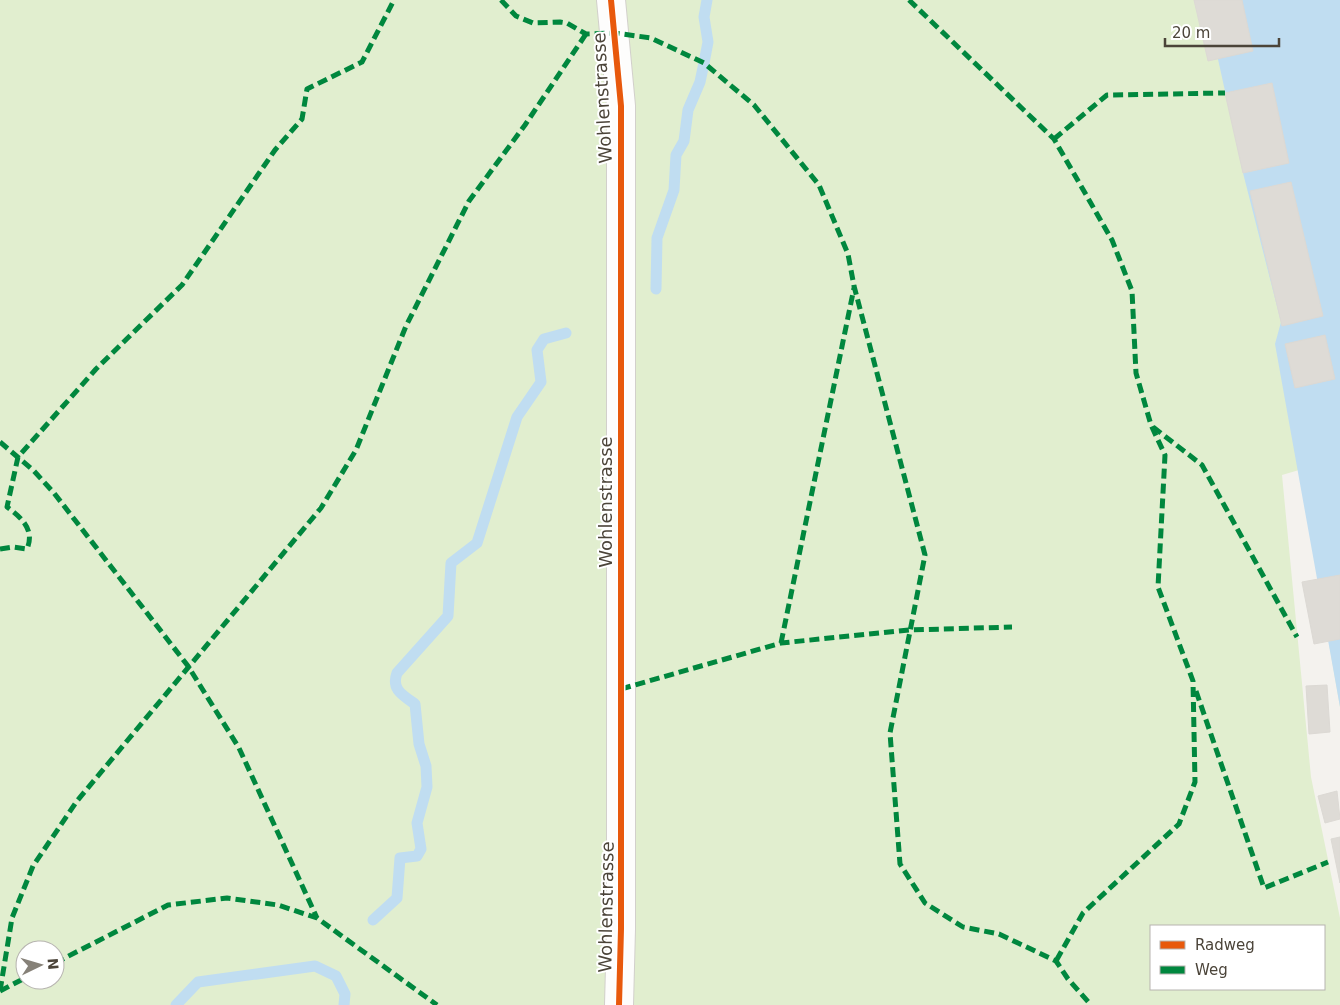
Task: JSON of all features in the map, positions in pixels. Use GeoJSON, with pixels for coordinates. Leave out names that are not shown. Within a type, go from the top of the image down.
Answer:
{"type":"FeatureCollection","features":[{"type":"Feature","properties":{"kind":"street","name":"Wohlenstrasse"},"geometry":{"type":"LineString","coordinates":[[611,0],[620,106],[621,929],[619,1005]]}},
{"type":"Feature","properties":{"kind":"green space"},"geometry":{"type":"Polygon","coordinates":[[[0,0],[1340,0],[1340,707],[1299,470],[1282,475],[1311,777],[1340,918],[1340,1005],[0,1005],[0,0]]]}},
{"type":"Feature","properties":{"kind":"water"},"geometry":{"type":"Polygon","coordinates":[[[1205,0],[1340,0],[1340,707],[1275,344],[1281,322],[1243,173],[1205,0]]]}},
{"type":"Feature","properties":{"kind":"building"},"geometry":{"type":"Polygon","coordinates":[[[1194,0],[1242,0],[1253,51],[1208,61],[1194,0]]]}},
{"type":"Feature","properties":{"kind":"building"},"geometry":{"type":"Polygon","coordinates":[[[1272,83],[1289,163],[1243,173],[1225,93],[1272,83]]]}},
{"type":"Feature","properties":{"kind":"building"},"geometry":{"type":"Polygon","coordinates":[[[1291,182],[1323,316],[1282,326],[1250,191],[1291,182]]]}},
{"type":"Feature","properties":{"kind":"building"},"geometry":{"type":"Polygon","coordinates":[[[1325,335],[1335,379],[1295,388],[1285,344],[1325,335]]]}},
{"type":"Feature","properties":{"kind":"building"},"geometry":{"type":"Polygon","coordinates":[[[1340,575],[1340,639],[1314,644],[1302,582],[1340,575]]]}},
{"type":"Feature","properties":{"kind":"building"},"geometry":{"type":"Polygon","coordinates":[[[1327,685],[1330,732],[1309,734],[1306,686],[1327,685]]]}},
{"type":"Feature","properties":{"kind":"building"},"geometry":{"type":"Polygon","coordinates":[[[1337,791],[1340,819],[1325,823],[1318,796],[1337,791]]]}},
{"type":"Feature","properties":{"kind":"building"},"geometry":{"type":"Polygon","coordinates":[[[1340,837],[1340,883],[1331,839],[1340,837]]]}},
{"type":"Feature","properties":{"kind":"waterway"},"geometry":{"type":"LineString","coordinates":[[656,289],[657,238],[674,190],[676,155],[684,141],[688,110],[700,82],[708,42],[704,17],[707,0]]}},
{"type":"Feature","properties":{"kind":"waterway"},"geometry":{"type":"LineString","coordinates":[[373,920],[397,898],[400,858],[417,856],[421,849],[417,823],[427,787],[426,766],[419,744],[415,704],[399,691],[395,683],[397,673],[448,616],[451,563],[477,543],[517,417],[541,382],[537,350],[544,339],[566,333]]}},
{"type":"Feature","properties":{"kind":"waterway"},"geometry":{"type":"LineString","coordinates":[[176,1005],[198,982],[315,966],[336,976],[345,994],[344,1005]]}},
{"type":"Feature","properties":{"kind":"marked path"},"geometry":{"type":"LineString","coordinates":[[0,549],[13,547],[27,549],[29,542],[26,525],[7,507],[18,457],[96,369],[182,285],[275,150],[302,119],[307,89],[362,62],[394,0]]}},
{"type":"Feature","properties":{"kind":"marked path"},"geometry":{"type":"LineString","coordinates":[[501,0],[516,16],[533,23],[560,22],[567,23],[586,34],[615,33],[651,38],[704,63],[754,105],[819,185],[848,254],[854,286],[925,555],[890,733],[900,864],[925,903],[963,927],[999,934],[1056,961],[1068,979],[1091,1005]]}},
{"type":"Feature","properties":{"kind":"marked path"},"geometry":{"type":"LineString","coordinates":[[909,0],[1054,139],[1112,240],[1132,291],[1136,373],[1151,425],[1165,455],[1158,587],[1193,681],[1195,782],[1179,824],[1083,913],[1056,961]]}},
{"type":"Feature","properties":{"kind":"marked path"},"geometry":{"type":"LineString","coordinates":[[0,991],[12,918],[33,866],[77,801],[321,508],[356,450],[406,326],[469,201],[525,125],[586,34]]}},
{"type":"Feature","properties":{"kind":"marked path"},"geometry":{"type":"LineString","coordinates":[[1054,139],[1107,95],[1225,93]]}},
{"type":"Feature","properties":{"kind":"marked path"},"geometry":{"type":"LineString","coordinates":[[781,643],[854,288]]}},
{"type":"Feature","properties":{"kind":"marked path"},"geometry":{"type":"LineString","coordinates":[[1153,427],[1202,465],[1297,637]]}},
{"type":"Feature","properties":{"kind":"marked path"},"geometry":{"type":"LineString","coordinates":[[0,442],[34,471],[54,493],[188,666],[239,748],[317,918]]}},
{"type":"Feature","properties":{"kind":"marked path"},"geometry":{"type":"LineString","coordinates":[[621,689],[781,643],[909,630],[1012,627]]}},
{"type":"Feature","properties":{"kind":"marked path"},"geometry":{"type":"LineString","coordinates":[[1196,691],[1264,888],[1328,862]]}},
{"type":"Feature","properties":{"kind":"marked path"},"geometry":{"type":"LineString","coordinates":[[65,958],[168,905],[227,898],[278,905],[317,918],[437,1005]]}},
{"type":"Feature","properties":{"kind":"marked path"},"geometry":{"type":"LineString","coordinates":[[0,991],[15,983]]}},
{"type":"Feature","properties":{"kind":"cycle path"},"geometry":{"type":"LineString","coordinates":[[611,0],[621,106],[621,929],[619,1005]]}}]}
